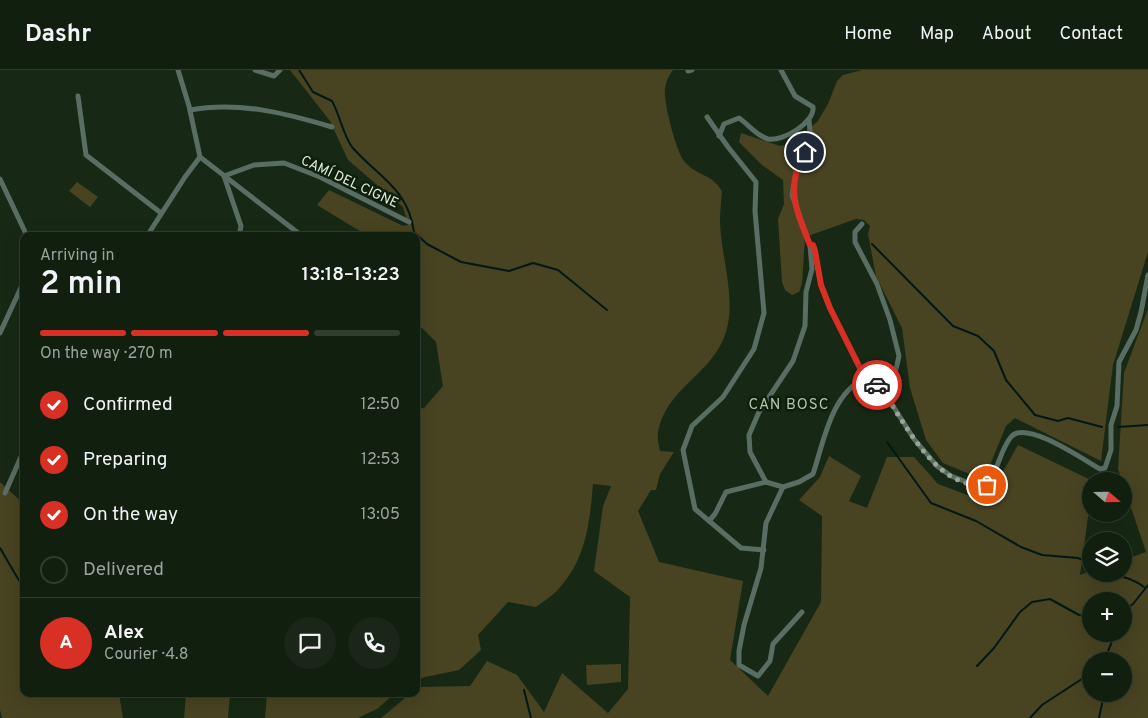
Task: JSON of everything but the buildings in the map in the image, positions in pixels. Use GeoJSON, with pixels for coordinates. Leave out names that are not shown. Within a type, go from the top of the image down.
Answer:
{"type":"FeatureCollection","features":[{"type":"Feature","properties":{"kind":"street"},"geometry":{"type":"LineString","coordinates":[[178,70],[190,110],[200,157],[294,232]]}},
{"type":"Feature","properties":{"kind":"street"},"geometry":{"type":"LineString","coordinates":[[255,70],[274,76],[280,70]]}},
{"type":"Feature","properties":{"kind":"street"},"geometry":{"type":"LineString","coordinates":[[720,136],[724,124],[739,118],[769,139],[783,137],[809,120],[814,113],[813,108],[795,96],[781,70]]}},
{"type":"Feature","properties":{"kind":"street"},"geometry":{"type":"LineString","coordinates":[[78,96],[86,156],[162,213]]}},
{"type":"Feature","properties":{"kind":"street"},"geometry":{"type":"LineString","coordinates":[[190,110],[216,106],[278,111],[332,127]]}},
{"type":"Feature","properties":{"kind":"street"},"geometry":{"type":"LineString","coordinates":[[707,117],[756,182],[754,211],[764,313],[754,349],[723,397],[692,426],[683,450],[694,509],[740,548],[764,550]]}},
{"type":"Feature","properties":{"kind":"street"},"geometry":{"type":"LineString","coordinates":[[766,482],[750,452],[749,435],[760,412],[792,361],[805,326],[806,292],[812,268],[810,245],[792,195],[797,166],[811,142],[809,120]]}},
{"type":"Feature","properties":{"kind":"street"},"geometry":{"type":"LineString","coordinates":[[150,232],[200,157]]}},
{"type":"Feature","properties":{"kind":"street","name":"CAMÍ DEL CIGNE"},"geometry":{"type":"LineString","coordinates":[[224,176],[254,165],[284,163],[320,177],[409,222]]}},
{"type":"Feature","properties":{"kind":"street"},"geometry":{"type":"LineString","coordinates":[[224,176],[241,226],[240,232]]}},
{"type":"Feature","properties":{"kind":"street"},"geometry":{"type":"LineString","coordinates":[[0,182],[25,232]]}},
{"type":"Feature","properties":{"kind":"street"},"geometry":{"type":"LineString","coordinates":[[862,224],[855,232],[856,242],[877,284],[890,320],[899,356],[894,378],[881,387]]}},
{"type":"Feature","properties":{"kind":"street"},"geometry":{"type":"LineString","coordinates":[[810,245],[813,245],[815,251],[821,285],[830,308],[865,378],[881,387],[914,439],[937,466],[952,476],[978,486],[987,485],[993,477],[1011,437],[1022,430],[1055,443],[1100,469],[1105,468],[1111,450],[1111,425],[1117,406],[1119,362],[1136,330],[1142,312],[1148,275]]}},
{"type":"Feature","properties":{"kind":"street"},"geometry":{"type":"LineString","coordinates":[[0,333],[20,290]]}},
{"type":"Feature","properties":{"kind":"street"},"geometry":{"type":"LineString","coordinates":[[709,521],[715,514],[726,492],[766,482],[783,487],[800,482],[813,474],[824,436],[845,393],[854,383],[865,378]]}},
{"type":"Feature","properties":{"kind":"street"},"geometry":{"type":"LineString","coordinates":[[4,493],[20,459]]}},
{"type":"Feature","properties":{"kind":"street"},"geometry":{"type":"LineString","coordinates":[[783,487],[766,523],[761,568],[738,651],[739,665],[758,676],[770,661],[773,644],[802,612]]}},
{"type":"Feature","properties":{"kind":"shaded area"},"geometry":{"type":"Polygon","coordinates":[[[290,70],[673,70],[666,83],[665,94],[677,147],[684,161],[689,166],[710,178],[719,186],[722,192],[720,222],[728,281],[728,326],[716,352],[669,405],[662,418],[658,432],[660,451],[674,452],[660,474],[656,490],[651,490],[638,511],[659,562],[743,581],[730,660],[768,696],[821,602],[822,516],[799,500],[820,477],[829,456],[861,476],[849,501],[867,508],[887,457],[914,457],[938,484],[986,502],[1018,445],[1082,476],[1082,522],[1087,522],[1086,532],[1082,532],[1080,575],[1082,574],[1082,582],[1132,582],[1132,557],[1146,552],[1132,511],[1132,472],[1119,472],[1118,469],[1124,373],[1148,309],[1148,718],[381,718],[406,697],[420,697],[420,687],[470,686],[487,661],[517,675],[544,712],[562,673],[608,713],[628,689],[630,597],[594,571],[603,506],[611,486],[593,484],[588,525],[581,552],[569,576],[558,590],[536,607],[508,602],[478,635],[481,650],[459,670],[420,678],[420,408],[424,408],[443,386],[436,342],[420,326],[420,232],[361,232],[317,205],[329,190],[403,226],[408,225],[403,207],[348,160],[330,121],[290,70]]]}},
{"type":"Feature","properties":{"kind":"shaded area"},"geometry":{"type":"Polygon","coordinates":[[[862,70],[1148,70],[1148,252],[1113,365],[1101,461],[1015,418],[1006,426],[984,480],[943,463],[926,440],[910,388],[902,328],[876,276],[868,234],[870,226],[864,220],[856,219],[805,237],[802,284],[799,292],[792,295],[785,290],[782,282],[778,219],[784,204],[783,180],[762,165],[739,142],[741,133],[780,146],[789,144],[817,122],[828,104],[837,81],[843,75],[862,70]]]}},
{"type":"Feature","properties":{"kind":"shaded area"},"geometry":{"type":"Polygon","coordinates":[[[77,182],[98,197],[90,207],[69,191],[77,182]]]}},
{"type":"Feature","properties":{"kind":"shaded area"},"geometry":{"type":"Polygon","coordinates":[[[0,482],[20,500],[20,697],[120,697],[123,718],[2,718],[0,710],[0,482]]]}},
{"type":"Feature","properties":{"kind":"shaded area"},"geometry":{"type":"Polygon","coordinates":[[[621,664],[621,682],[587,685],[586,665],[621,664]]]}},
{"type":"Feature","properties":{"kind":"shaded area"},"geometry":{"type":"Polygon","coordinates":[[[186,697],[230,697],[228,718],[184,718],[186,697]]]}},
{"type":"Feature","properties":{"kind":"shaded area"},"geometry":{"type":"Polygon","coordinates":[[[267,697],[391,697],[377,709],[358,718],[265,718],[267,697]]]}},
{"type":"Feature","properties":{"kind":"waterway"},"geometry":{"type":"LineString","coordinates":[[299,70],[313,92],[332,101],[346,137],[352,147],[399,194],[411,217],[414,232]]}},
{"type":"Feature","properties":{"kind":"waterway"},"geometry":{"type":"LineString","coordinates":[[420,238],[427,244],[461,262],[509,271],[533,263],[558,270],[607,310]]}},
{"type":"Feature","properties":{"kind":"waterway"},"geometry":{"type":"LineString","coordinates":[[872,244],[953,326],[978,336],[994,351],[1006,380],[1035,415],[1058,421],[1068,418],[1102,427]]}},
{"type":"Feature","properties":{"kind":"waterway"},"geometry":{"type":"LineString","coordinates":[[1118,427],[1148,425]]}},
{"type":"Feature","properties":{"kind":"waterway"},"geometry":{"type":"LineString","coordinates":[[887,442],[931,503],[976,521],[1021,547],[1042,555],[1082,560]]}},
{"type":"Feature","properties":{"kind":"waterway"},"geometry":{"type":"LineString","coordinates":[[0,548],[20,582]]}},
{"type":"Feature","properties":{"kind":"waterway"},"geometry":{"type":"LineString","coordinates":[[1132,580],[1144,587]]}},
{"type":"Feature","properties":{"kind":"waterway"},"geometry":{"type":"LineString","coordinates":[[1132,605],[1148,585]]}},
{"type":"Feature","properties":{"kind":"waterway"},"geometry":{"type":"LineString","coordinates":[[977,666],[994,648],[1020,612],[1032,602],[1050,599],[1082,616]]}},
{"type":"Feature","properties":{"kind":"waterway"},"geometry":{"type":"LineString","coordinates":[[1108,652],[1111,642]]}},
{"type":"Feature","properties":{"kind":"waterway"},"geometry":{"type":"LineString","coordinates":[[1030,718],[1042,705],[1082,679]]}},
{"type":"Feature","properties":{"kind":"waterway"},"geometry":{"type":"LineString","coordinates":[[524,690],[531,718]]}},
{"type":"Feature","properties":{"kind":"waterway"},"geometry":{"type":"LineString","coordinates":[[1099,718],[1102,702]]}},
{"type":"Feature","properties":{"kind":"way so far"},"geometry":{"type":"LineString","coordinates":[[877,385],[881,387],[914,439],[937,466],[952,476],[978,486],[987,485]]}},
{"type":"Feature","properties":{"kind":"district","name":"CAN BOSC"},"geometry":{"type":"Point","coordinates":[789,404]}},
{"type":"Feature","properties":{"kind":"route"},"geometry":{"type":"LineString","coordinates":[[805,152],[797,166],[792,195],[810,245],[813,245],[821,285],[830,308],[865,378],[877,385]]}}]}
